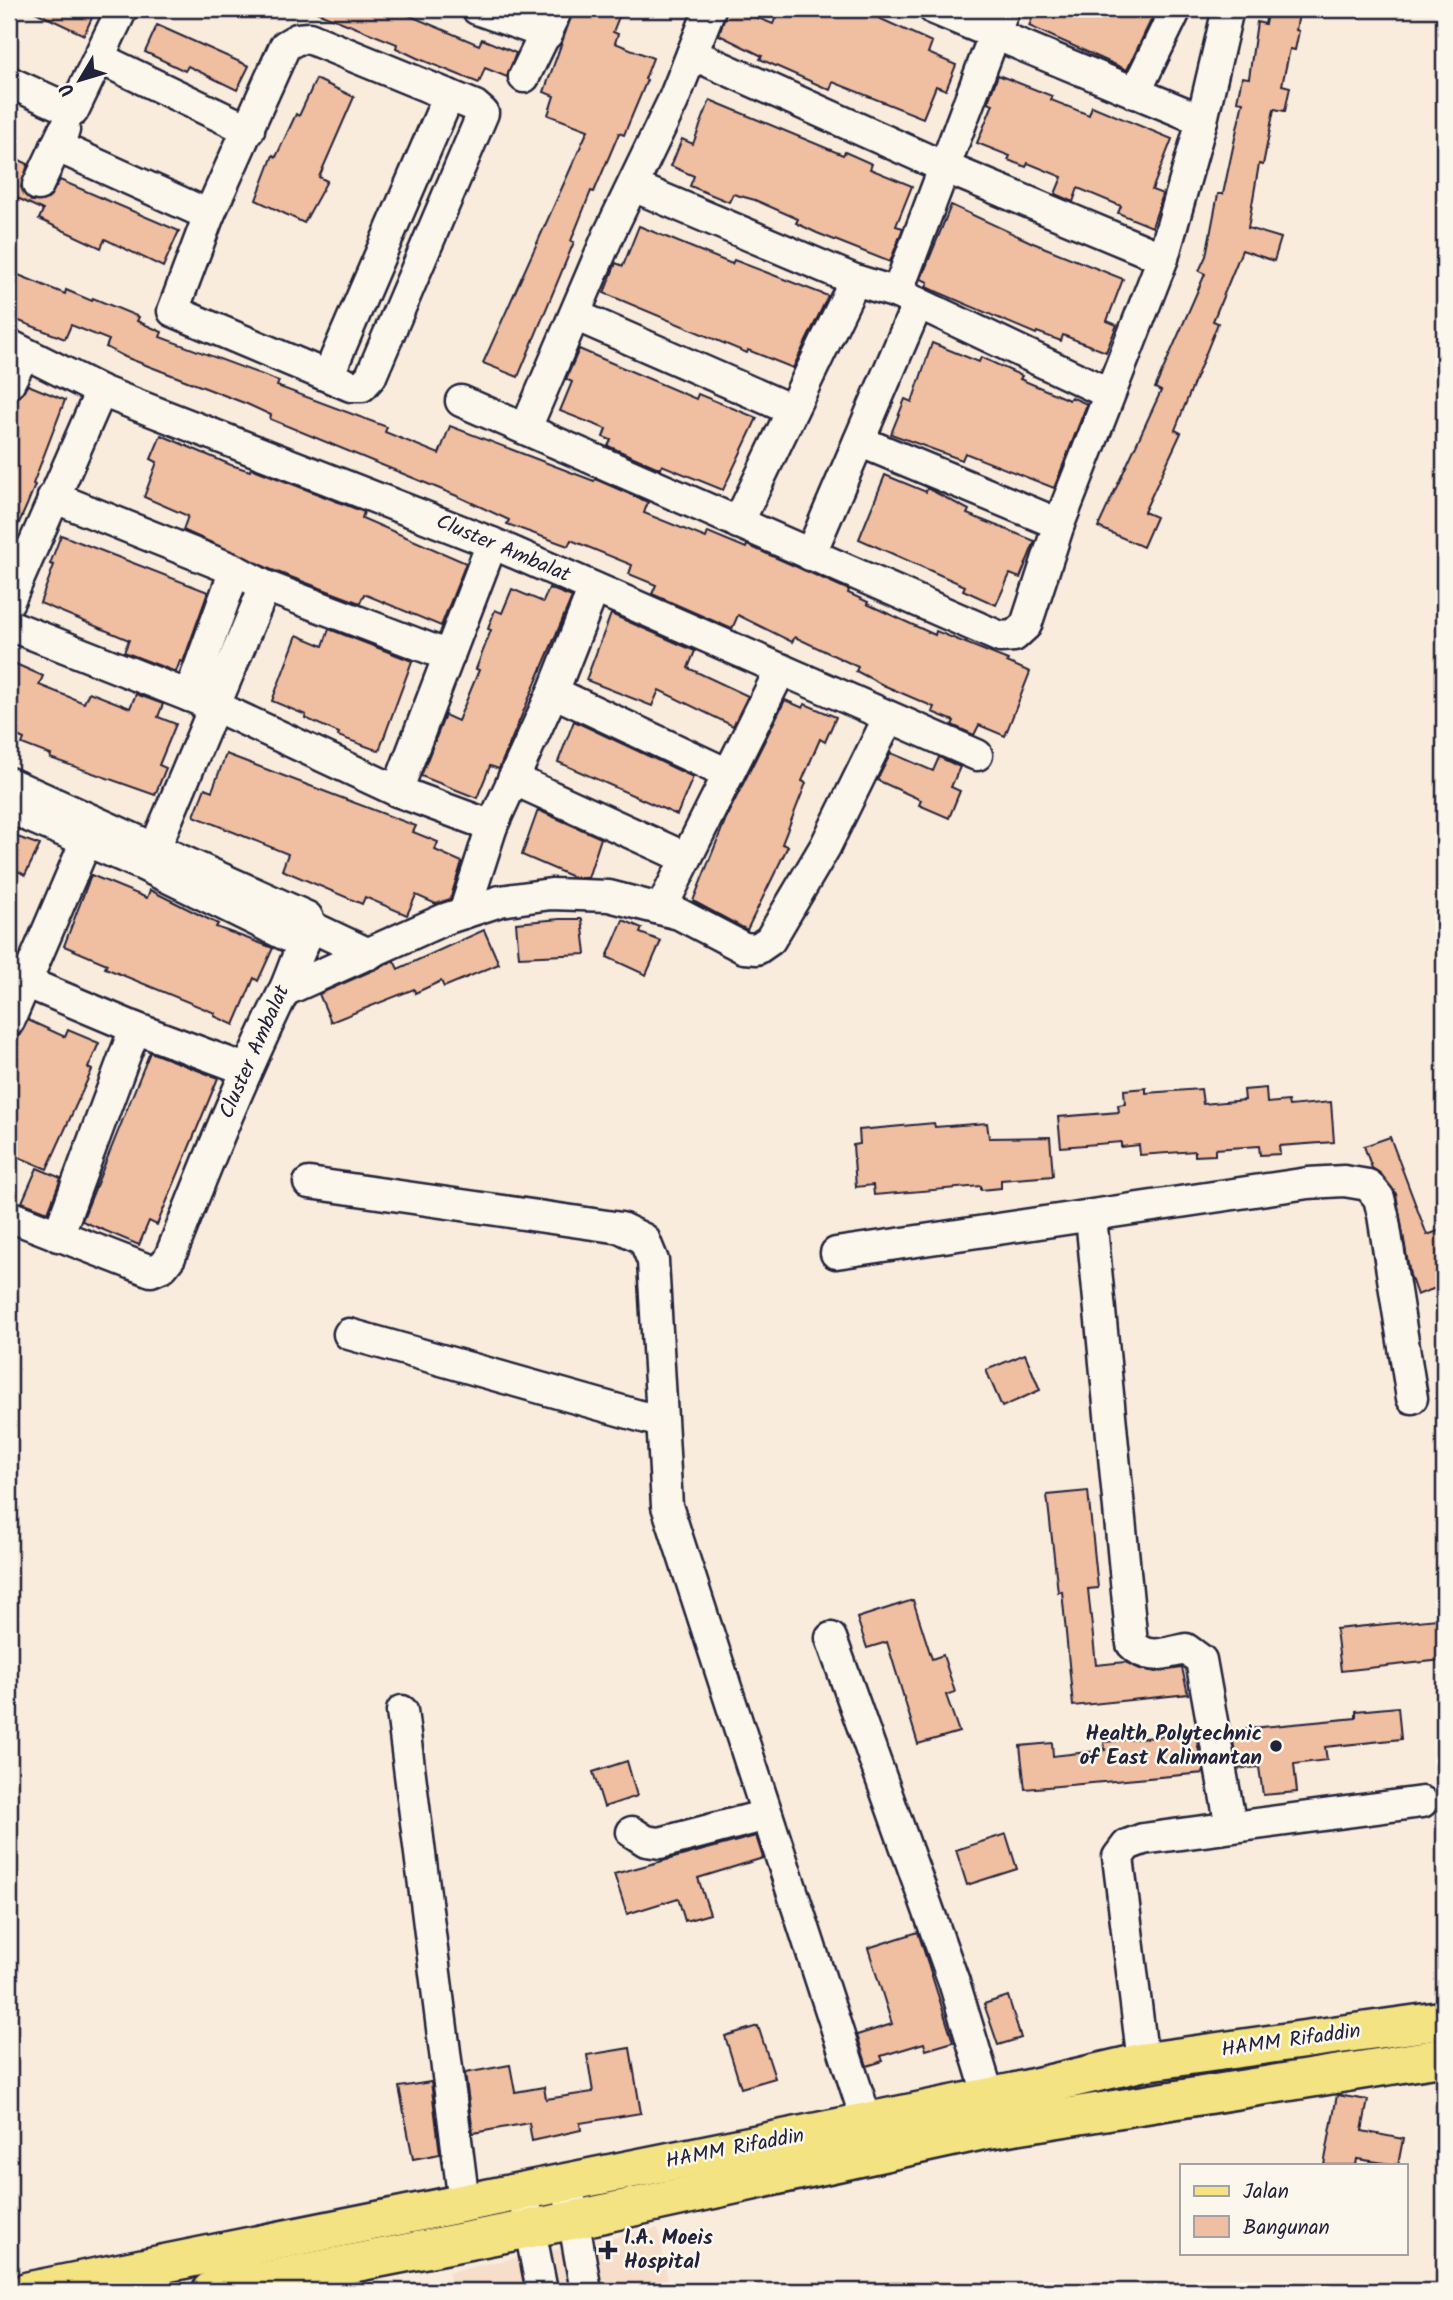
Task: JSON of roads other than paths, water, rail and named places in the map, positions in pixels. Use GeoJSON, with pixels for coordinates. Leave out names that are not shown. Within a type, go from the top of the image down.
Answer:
{"type":"FeatureCollection","features":[{"type":"Feature","properties":{"kind":"main road","name":"HAMM Rifaddin"},"geometry":{"type":"LineString","coordinates":[[28,2291],[867,2122],[1143,2063],[1444,2020]]}},
{"type":"Feature","properties":{"kind":"main road","name":"HAMM Rifaddin"},"geometry":{"type":"LineString","coordinates":[[211,2291],[574,2220],[986,2130],[1444,2057]]}},
{"type":"Feature","properties":{"kind":"street"},"geometry":{"type":"LineString","coordinates":[[38,185],[122,9]]}},
{"type":"Feature","properties":{"kind":"street"},"geometry":{"type":"LineString","coordinates":[[477,9],[552,21],[524,77]]}},
{"type":"Feature","properties":{"kind":"street"},"geometry":{"type":"LineString","coordinates":[[526,428],[710,9]]}},
{"type":"Feature","properties":{"kind":"street"},"geometry":{"type":"LineString","coordinates":[[934,9],[999,22],[1135,93],[1202,120]]}},
{"type":"Feature","properties":{"kind":"street"},"geometry":{"type":"LineString","coordinates":[[1135,93],[1176,9]]}},
{"type":"Feature","properties":{"kind":"street"},"geometry":{"type":"LineString","coordinates":[[461,401],[1000,638],[1014,636],[1026,625],[1059,524],[1163,258],[1202,120],[1228,9]]}},
{"type":"Feature","properties":{"kind":"street"},"geometry":{"type":"LineString","coordinates":[[810,555],[859,441],[907,298],[944,167],[999,22]]}},
{"type":"Feature","properties":{"kind":"street"},"geometry":{"type":"LineString","coordinates":[[309,38],[449,95],[475,106],[483,113],[481,122],[371,376],[362,386],[351,386],[173,311],[209,215],[285,46],[297,39],[309,38]]}},
{"type":"Feature","properties":{"kind":"street"},"geometry":{"type":"LineString","coordinates":[[692,54],[944,167],[1163,258]]}},
{"type":"Feature","properties":{"kind":"street"},"geometry":{"type":"LineString","coordinates":[[99,58],[249,130]]}},
{"type":"Feature","properties":{"kind":"street"},"geometry":{"type":"LineString","coordinates":[[9,82],[73,111]]}},
{"type":"Feature","properties":{"kind":"street"},"geometry":{"type":"LineString","coordinates":[[328,376],[449,95]]}},
{"type":"Feature","properties":{"kind":"street"},"geometry":{"type":"LineString","coordinates":[[56,146],[209,215]]}},
{"type":"Feature","properties":{"kind":"street"},"geometry":{"type":"LineString","coordinates":[[633,186],[855,280],[907,298],[1108,393]]}},
{"type":"Feature","properties":{"kind":"street"},"geometry":{"type":"LineString","coordinates":[[738,523],[855,280]]}},
{"type":"Feature","properties":{"kind":"street"},"geometry":{"type":"LineString","coordinates":[[575,315],[792,410]]}},
{"type":"Feature","properties":{"kind":"street","name":"Cluster Ambalat"},"geometry":{"type":"LineString","coordinates":[[9,383],[16,350],[101,391],[492,543],[978,755]]}},
{"type":"Feature","properties":{"kind":"street"},"geometry":{"type":"LineString","coordinates":[[9,601],[101,391]]}},
{"type":"Feature","properties":{"kind":"street"},"geometry":{"type":"LineString","coordinates":[[859,441],[1059,524]]}},
{"type":"Feature","properties":{"kind":"street"},"geometry":{"type":"LineString","coordinates":[[53,497],[235,570],[265,586],[449,656]]}},
{"type":"Feature","properties":{"kind":"street"},"geometry":{"type":"LineString","coordinates":[[397,791],[492,543]]}},
{"type":"Feature","properties":{"kind":"street"},"geometry":{"type":"LineString","coordinates":[[189,696],[235,570]]}},
{"type":"Feature","properties":{"kind":"street"},"geometry":{"type":"LineString","coordinates":[[155,848],[265,586]]}},
{"type":"Feature","properties":{"kind":"street"},"geometry":{"type":"LineString","coordinates":[[464,912],[492,826],[553,692],[594,588]]}},
{"type":"Feature","properties":{"kind":"street"},"geometry":{"type":"LineString","coordinates":[[9,625],[216,707],[397,791],[492,826]]}},
{"type":"Feature","properties":{"kind":"street"},"geometry":{"type":"LineString","coordinates":[[661,909],[781,669]]}},
{"type":"Feature","properties":{"kind":"street"},"geometry":{"type":"LineString","coordinates":[[553,692],[728,774]]}},
{"type":"Feature","properties":{"kind":"street"},"geometry":{"type":"LineString","coordinates":[[284,991],[464,912],[500,901],[551,894],[609,896],[661,909],[678,914],[744,948],[757,949],[770,940],[825,847],[889,717]]}},
{"type":"Feature","properties":{"kind":"street"},"geometry":{"type":"LineString","coordinates":[[513,779],[686,858]]}},
{"type":"Feature","properties":{"kind":"street"},"geometry":{"type":"LineString","coordinates":[[9,783],[143,865],[307,935],[369,954]]}},
{"type":"Feature","properties":{"kind":"street"},"geometry":{"type":"LineString","coordinates":[[9,808],[155,848],[307,917],[307,935]]}},
{"type":"Feature","properties":{"kind":"street"},"geometry":{"type":"LineString","coordinates":[[9,1021],[18,979],[90,832]]}},
{"type":"Feature","properties":{"kind":"street","name":"Cluster Ambalat"},"geometry":{"type":"LineString","coordinates":[[9,1216],[151,1271],[163,1266],[170,1257],[245,1069],[284,991],[307,935]]}},
{"type":"Feature","properties":{"kind":"street"},"geometry":{"type":"LineString","coordinates":[[18,979],[135,1028],[245,1069]]}},
{"type":"Feature","properties":{"kind":"street"},"geometry":{"type":"LineString","coordinates":[[58,1236],[135,1028]]}},
{"type":"Feature","properties":{"kind":"street"},"geometry":{"type":"LineString","coordinates":[[836,1253],[1091,1217],[1308,1182],[1343,1181],[1368,1185],[1379,1198],[1383,1215],[1412,1398]]}},
{"type":"Feature","properties":{"kind":"street"},"geometry":{"type":"LineString","coordinates":[[309,1183],[621,1228],[644,1239],[653,1261],[667,1506],[867,2122]]}},
{"type":"Feature","properties":{"kind":"street"},"geometry":{"type":"LineString","coordinates":[[1091,1217],[1132,1644],[1140,1652],[1151,1656],[1186,1649],[1201,1660],[1231,1827]]}},
{"type":"Feature","properties":{"kind":"street"},"geometry":{"type":"LineString","coordinates":[[348,1334],[661,1422]]}},
{"type":"Feature","properties":{"kind":"street"},"geometry":{"type":"LineString","coordinates":[[831,1638],[954,1982],[989,2097]]}},
{"type":"Feature","properties":{"kind":"street"},"geometry":{"type":"LineString","coordinates":[[402,1712],[464,2203]]}},
{"type":"Feature","properties":{"kind":"street"},"geometry":{"type":"LineString","coordinates":[[1143,2063],[1118,1857],[1127,1845],[1143,1839],[1422,1802]]}},
{"type":"Feature","properties":{"kind":"street"},"geometry":{"type":"LineString","coordinates":[[632,1832],[646,1841],[660,1843],[767,1815]]}},
{"type":"Feature","properties":{"kind":"street"},"geometry":{"type":"LineString","coordinates":[[567,2183],[586,2291]]}},
{"type":"Feature","properties":{"kind":"street"},"geometry":{"type":"LineString","coordinates":[[522,2192],[542,2291]]}},
{"type":"Feature","properties":{"kind":"place","name":"Health Polytechnic of East Kalimantan"},"geometry":{"type":"Point","coordinates":[1276,1746]}},
{"type":"Feature","properties":{"kind":"place","name":"I.A. Moeis Hospital"},"geometry":{"type":"Point","coordinates":[608,2250]}}]}
